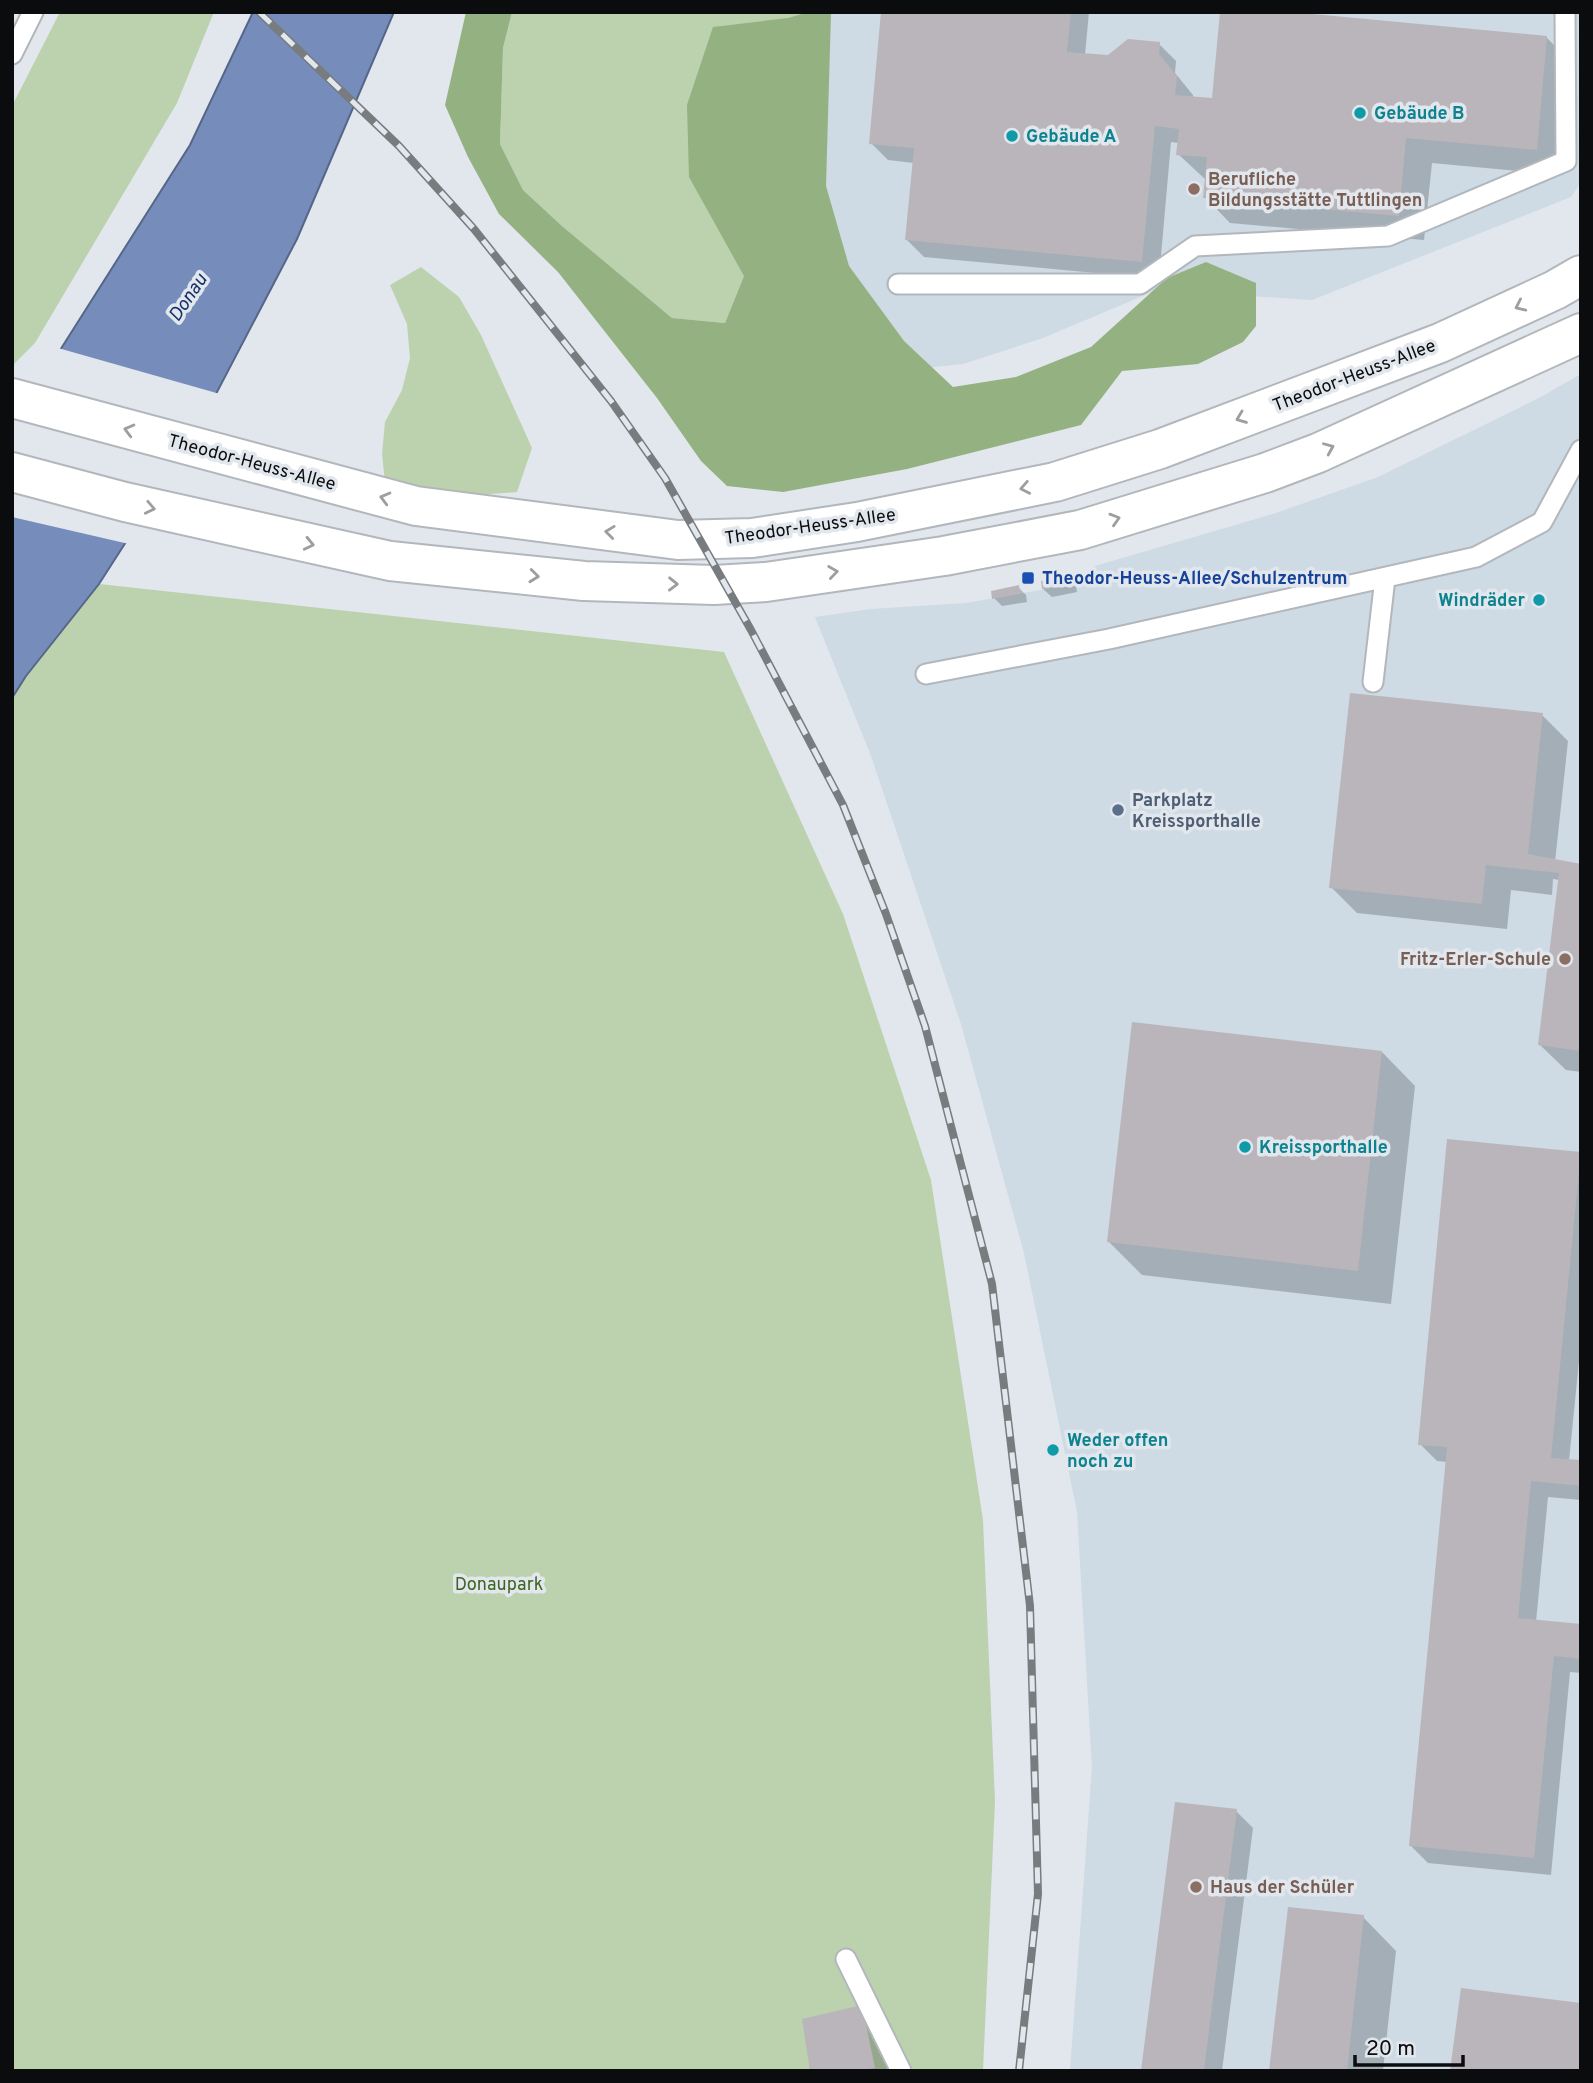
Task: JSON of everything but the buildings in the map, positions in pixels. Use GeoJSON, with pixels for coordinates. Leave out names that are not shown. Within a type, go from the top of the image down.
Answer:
{"type":"FeatureCollection","features":[{"type":"Feature","properties":{"kind":"main road","name":"Theodor-Heuss-Allee"},"geometry":{"type":"LineString","coordinates":[[12,398],[416,506],[678,540],[752,538],[857,522],[1068,478],[1160,449],[1440,343],[1555,290],[1581,275]]}},
{"type":"Feature","properties":{"kind":"main road"},"geometry":{"type":"LineString","coordinates":[[12,472],[125,502],[390,561],[583,581],[714,585],[766,582],[958,554],[1080,530],[1265,473],[1573,346]]}},
{"type":"Feature","properties":{"kind":"lane"},"geometry":{"type":"LineString","coordinates":[[12,54],[33,12]]}},
{"type":"Feature","properties":{"kind":"lane"},"geometry":{"type":"LineString","coordinates":[[898,284],[1140,284],[1195,246],[1388,236],[1566,161],[1565,12]]}},
{"type":"Feature","properties":{"kind":"lane"},"geometry":{"type":"LineString","coordinates":[[926,674],[1109,639],[1476,557],[1542,522],[1581,450]]}},
{"type":"Feature","properties":{"kind":"lane"},"geometry":{"type":"LineString","coordinates":[[1373,682],[1385,578]]}},
{"type":"Feature","properties":{"kind":"lane"},"geometry":{"type":"LineString","coordinates":[[846,1959],[901,2071]]}},
{"type":"Feature","properties":{"kind":"shaded area","name":"Berufliche Bildungsstätte Tuttlingen"},"geometry":{"type":"Polygon","coordinates":[[[818,12],[1581,12],[1581,182],[1571,197],[1312,300],[1157,290],[1043,338],[963,364],[907,370],[809,250],[818,12]]]}},
{"type":"Feature","properties":{"kind":"shaded area"},"geometry":{"type":"Polygon","coordinates":[[[1581,374],[1581,2071],[1070,2071],[1092,1767],[1077,1512],[1024,1253],[961,1024],[871,756],[815,617],[871,609],[966,603],[1081,583],[1095,566],[1276,513],[1378,477],[1539,398],[1581,374]]]}},
{"type":"Feature","properties":{"kind":"green space"},"geometry":{"type":"Polygon","coordinates":[[[60,12],[214,12],[177,103],[35,343],[12,366],[12,106],[60,12]]]}},
{"type":"Feature","properties":{"kind":"green space"},"geometry":{"type":"Polygon","coordinates":[[[466,12],[512,12],[503,48],[500,144],[523,190],[672,318],[725,323],[744,276],[689,177],[687,105],[713,27],[788,18],[808,12],[831,12],[826,186],[849,266],[904,341],[953,387],[1016,377],[1091,347],[1167,278],[1206,262],[1256,283],[1256,326],[1243,342],[1198,364],[1122,371],[1081,425],[907,469],[783,492],[727,486],[701,461],[657,398],[558,272],[499,214],[468,157],[445,105],[466,12]]]}},
{"type":"Feature","properties":{"kind":"green space"},"geometry":{"type":"Polygon","coordinates":[[[512,12],[808,12],[788,18],[744,276],[725,323],[672,318],[523,190],[500,144],[503,48],[512,12]]]}},
{"type":"Feature","properties":{"kind":"green space"},"geometry":{"type":"Polygon","coordinates":[[[421,267],[459,297],[481,335],[532,448],[517,492],[478,495],[385,482],[382,454],[385,422],[402,390],[410,358],[407,324],[390,285],[421,267]]]}},
{"type":"Feature","properties":{"kind":"green space","name":"Donaupark"},"geometry":{"type":"Polygon","coordinates":[[[99,584],[724,652],[843,914],[931,1180],[983,1520],[995,1801],[983,2071],[12,2071],[12,698],[26,676],[99,584]]]}},
{"type":"Feature","properties":{"kind":"water","name":"Donau"},"geometry":{"type":"Polygon","coordinates":[[[253,12],[394,12],[297,239],[194,436],[99,584],[26,676],[12,698],[12,426],[190,145],[253,12]]]}},
{"type":"Feature","properties":{"kind":"pier"},"geometry":{"type":"Polygon","coordinates":[[[58,348],[220,394],[196,438],[129,544],[12,517],[12,420],[58,348]]]}},
{"type":"Feature","properties":{"kind":"railway"},"geometry":{"type":"LineString","coordinates":[[259,12],[399,146],[474,229],[611,401],[665,478],[751,630],[843,805],[886,914],[925,1026],[992,1284],[1030,1606],[1038,1894],[1019,2071]]}},
{"type":"Feature","properties":{"kind":"place","name":"Gebäude B"},"geometry":{"type":"Point","coordinates":[1360,113]}},
{"type":"Feature","properties":{"kind":"place","name":"Gebäude A"},"geometry":{"type":"Point","coordinates":[1012,136]}},
{"type":"Feature","properties":{"kind":"place","name":"Berufliche Bildungsstätte Tuttlingen"},"geometry":{"type":"Point","coordinates":[1194,189]}},
{"type":"Feature","properties":{"kind":"place","name":"Theodor-Heuss-Allee/Schulzentrum"},"geometry":{"type":"Point","coordinates":[1028,578]}},
{"type":"Feature","properties":{"kind":"place","name":"Windräder"},"geometry":{"type":"Point","coordinates":[1539,600]}},
{"type":"Feature","properties":{"kind":"place","name":"Parkplatz Kreissporthalle"},"geometry":{"type":"Point","coordinates":[1118,810]}},
{"type":"Feature","properties":{"kind":"place","name":"Fritz-Erler-Schule"},"geometry":{"type":"Point","coordinates":[1565,959]}},
{"type":"Feature","properties":{"kind":"place","name":"Kreissporthalle"},"geometry":{"type":"Point","coordinates":[1245,1147]}},
{"type":"Feature","properties":{"kind":"place","name":"Weder offen noch zu"},"geometry":{"type":"Point","coordinates":[1053,1450]}},
{"type":"Feature","properties":{"kind":"place","name":"Haus der Schüler"},"geometry":{"type":"Point","coordinates":[1196,1887]}}]}
